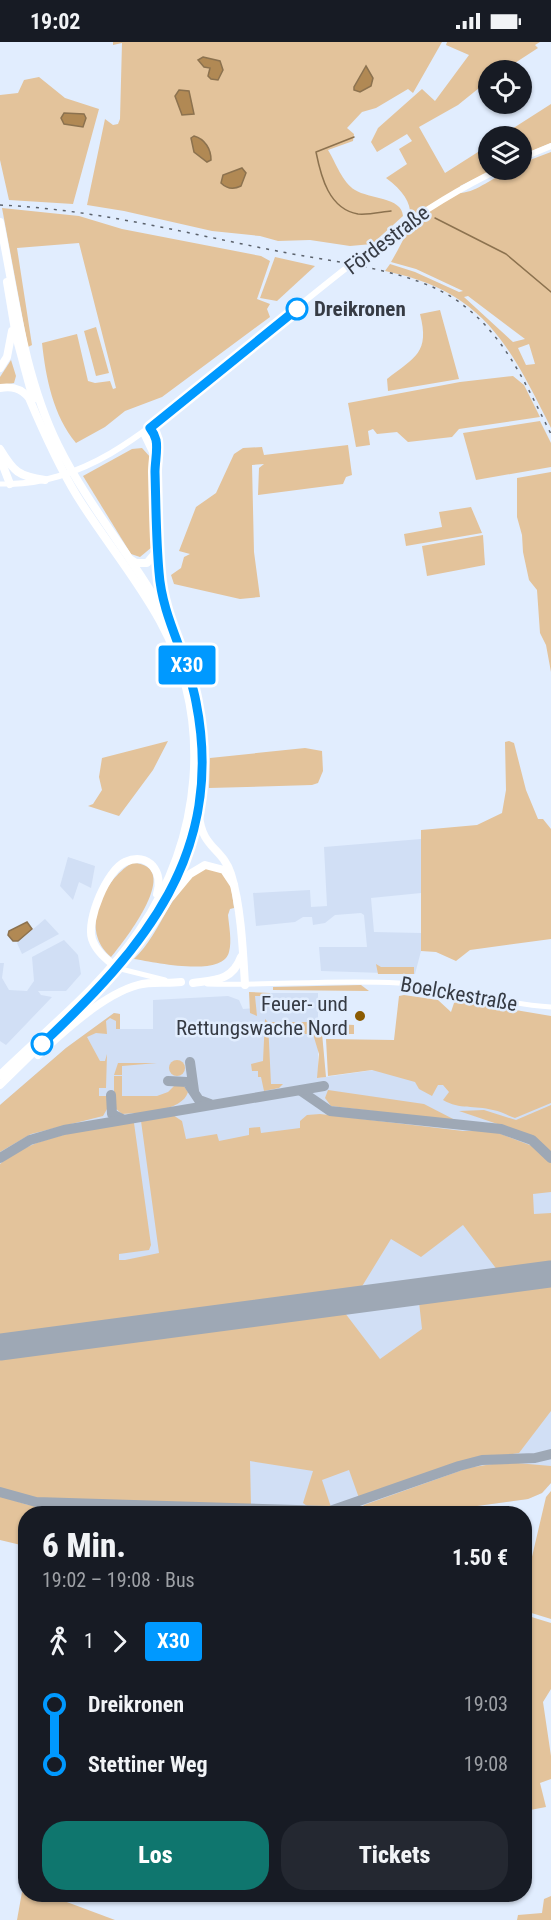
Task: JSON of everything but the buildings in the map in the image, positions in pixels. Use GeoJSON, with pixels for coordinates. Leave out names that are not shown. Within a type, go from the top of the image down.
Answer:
{"type":"FeatureCollection","features":[{"type":"Feature","properties":{"kind":"highway"},"geometry":{"type":"LineString","coordinates":[[0,222],[30,367],[41,404],[77,482],[169,622]]}},
{"type":"Feature","properties":{"kind":"highway"},"geometry":{"type":"LineString","coordinates":[[0,230],[12,312],[26,377],[50,446]]}},
{"type":"Feature","properties":{"kind":"highway"},"geometry":{"type":"LineString","coordinates":[[0,368],[7,357],[12,340],[12,312]]}},
{"type":"Feature","properties":{"kind":"highway"},"geometry":{"type":"LineString","coordinates":[[0,388],[7,387],[23,391],[78,498],[149,603],[180,657],[193,726],[193,790],[179,853],[157,909]]}},
{"type":"Feature","properties":{"kind":"highway"},"geometry":{"type":"LineString","coordinates":[[147,430],[156,440],[154,454],[157,551],[169,622],[200,725],[202,759],[199,802],[185,857],[157,909]]}},
{"type":"Feature","properties":{"kind":"highway"},"geometry":{"type":"LineString","coordinates":[[0,449],[12,469],[21,475],[49,479]]}},
{"type":"Feature","properties":{"kind":"highway"},"geometry":{"type":"LineString","coordinates":[[0,458],[10,484]]}},
{"type":"Feature","properties":{"kind":"highway"},"geometry":{"type":"LineString","coordinates":[[10,484],[12,469]]}},
{"type":"Feature","properties":{"kind":"highway"},"geometry":{"type":"LineString","coordinates":[[127,556],[136,563],[143,564],[152,561],[157,551]]}},
{"type":"Feature","properties":{"kind":"highway"},"geometry":{"type":"LineString","coordinates":[[199,802],[203,835],[229,868],[234,885],[245,985]]}},
{"type":"Feature","properties":{"kind":"highway"},"geometry":{"type":"LineString","coordinates":[[117,968],[95,946],[91,924],[104,888],[121,864],[140,859],[156,869],[159,887],[157,909]]}},
{"type":"Feature","properties":{"kind":"highway"},"geometry":{"type":"LineString","coordinates":[[0,1081],[104,978],[122,958],[157,909],[200,867],[219,867],[227,873],[234,885]]}},
{"type":"Feature","properties":{"kind":"highway"},"geometry":{"type":"LineString","coordinates":[[194,983],[227,977],[236,970],[241,956]]}},
{"type":"Feature","properties":{"kind":"highway"},"geometry":{"type":"LineString","coordinates":[[0,1081],[15,1076],[99,1006],[123,990],[144,983],[181,982]]}},
{"type":"Feature","properties":{"kind":"main road"},"geometry":{"type":"LineString","coordinates":[[532,154],[551,146]]}},
{"type":"Feature","properties":{"kind":"main road","name":"Fördestraße"},"geometry":{"type":"LineString","coordinates":[[10,484],[49,479],[83,468],[147,430],[414,219],[479,180]]}},
{"type":"Feature","properties":{"kind":"street"},"geometry":{"type":"LineString","coordinates":[[0,484],[10,484]]}},
{"type":"Feature","properties":{"kind":"street","name":"Boelckestraße"},"geometry":{"type":"LineString","coordinates":[[117,968],[150,978],[194,983],[245,985],[399,983],[449,988],[527,1005],[551,1007]]}},
{"type":"Feature","properties":{"kind":"shaded area"},"geometry":{"type":"Polygon","coordinates":[[[113,42],[442,42],[413,93],[408,89],[376,108],[362,112],[347,128],[354,134],[353,141],[328,150],[350,187],[397,205],[403,216],[372,244],[350,246],[310,240],[278,241],[260,236],[212,231],[87,205],[105,119],[113,125],[118,124],[120,119],[122,43],[113,45],[113,42]],[[365,67],[354,87],[371,86],[371,75],[365,67]]]}},
{"type":"Feature","properties":{"kind":"shaded area"},"geometry":{"type":"Polygon","coordinates":[[[447,42],[540,42],[535,45],[538,48],[519,60],[478,60],[478,89],[458,105],[419,127],[445,173],[478,152],[478,177],[460,186],[461,193],[476,189],[492,180],[532,180],[532,159],[551,152],[551,428],[506,347],[470,308],[447,292],[419,280],[385,271],[390,264],[415,272],[459,292],[463,291],[416,269],[391,262],[408,227],[410,208],[398,188],[386,178],[407,164],[399,149],[412,141],[407,134],[377,152],[371,142],[378,128],[422,89],[435,101],[469,55],[446,45],[447,42]],[[468,296],[464,297],[513,342],[525,339],[468,296]],[[529,344],[518,348],[526,365],[535,364],[529,344]]]}},
{"type":"Feature","properties":{"kind":"shaded area"},"geometry":{"type":"Polygon","coordinates":[[[203,57],[220,61],[223,70],[218,80],[208,76],[210,68],[204,67],[198,60],[203,57]]]}},
{"type":"Feature","properties":{"kind":"shaded area"},"geometry":{"type":"Polygon","coordinates":[[[366,66],[373,78],[371,86],[360,92],[354,90],[354,87],[366,66]]]}},
{"type":"Feature","properties":{"kind":"shaded area"},"geometry":{"type":"Polygon","coordinates":[[[39,77],[65,98],[99,109],[73,204],[9,200],[0,160],[0,95],[18,93],[24,80],[39,77]]]}},
{"type":"Feature","properties":{"kind":"shaded area"},"geometry":{"type":"Polygon","coordinates":[[[179,90],[189,91],[194,114],[182,115],[175,96],[179,90]]]}},
{"type":"Feature","properties":{"kind":"shaded area"},"geometry":{"type":"Polygon","coordinates":[[[551,104],[551,143],[532,151],[532,126],[517,126],[551,104]]]}},
{"type":"Feature","properties":{"kind":"shaded area"},"geometry":{"type":"Polygon","coordinates":[[[64,113],[84,114],[86,118],[83,127],[64,124],[61,118],[64,113]]]}},
{"type":"Feature","properties":{"kind":"shaded area"},"geometry":{"type":"Polygon","coordinates":[[[194,136],[207,145],[211,160],[207,162],[194,152],[191,138],[194,136]]]}},
{"type":"Feature","properties":{"kind":"shaded area"},"geometry":{"type":"Polygon","coordinates":[[[242,168],[246,173],[241,186],[230,188],[221,183],[223,175],[242,168]]]}},
{"type":"Feature","properties":{"kind":"shaded area"},"geometry":{"type":"Polygon","coordinates":[[[2,208],[79,216],[122,229],[261,256],[270,261],[257,299],[270,304],[267,309],[270,317],[162,397],[125,411],[105,427],[76,443],[56,409],[42,343],[77,334],[88,381],[95,383],[110,381],[113,389],[116,388],[79,243],[17,248],[32,345],[28,347],[2,208]]]}},
{"type":"Feature","properties":{"kind":"shaded area"},"geometry":{"type":"Polygon","coordinates":[[[275,257],[315,266],[277,301],[260,298],[275,257]]]}},
{"type":"Feature","properties":{"kind":"shaded area"},"geometry":{"type":"Polygon","coordinates":[[[440,310],[459,379],[388,391],[387,379],[412,359],[421,346],[423,327],[420,314],[440,310]]]}},
{"type":"Feature","properties":{"kind":"shaded area"},"geometry":{"type":"Polygon","coordinates":[[[96,327],[109,373],[96,376],[84,331],[96,327]]]}},
{"type":"Feature","properties":{"kind":"shaded area"},"geometry":{"type":"Polygon","coordinates":[[[11,360],[16,376],[14,383],[0,385],[0,377],[11,360]]]}},
{"type":"Feature","properties":{"kind":"shaded area"},"geometry":{"type":"Polygon","coordinates":[[[513,376],[524,385],[540,417],[459,429],[452,437],[408,442],[397,432],[377,434],[373,429],[368,431],[370,445],[356,447],[348,403],[460,382],[513,376]]]}},
{"type":"Feature","properties":{"kind":"shaded area"},"geometry":{"type":"Polygon","coordinates":[[[540,421],[551,443],[551,467],[476,480],[463,433],[540,421]]]}},
{"type":"Feature","properties":{"kind":"shaded area"},"geometry":{"type":"Polygon","coordinates":[[[348,445],[352,475],[346,477],[343,484],[258,495],[259,468],[264,464],[252,465],[254,552],[260,597],[240,599],[174,584],[171,575],[181,568],[184,557],[190,554],[179,551],[196,507],[216,493],[234,454],[243,448],[262,447],[264,455],[348,445]]]}},
{"type":"Feature","properties":{"kind":"shaded area"},"geometry":{"type":"Polygon","coordinates":[[[142,448],[151,458],[152,547],[140,557],[131,554],[83,476],[132,449],[142,448]]]}},
{"type":"Feature","properties":{"kind":"shaded area"},"geometry":{"type":"Polygon","coordinates":[[[551,472],[551,672],[546,645],[540,633],[537,590],[529,580],[523,552],[522,535],[517,517],[517,478],[551,472]]]}},
{"type":"Feature","properties":{"kind":"shaded area"},"geometry":{"type":"Polygon","coordinates":[[[471,507],[482,533],[406,546],[404,534],[442,527],[439,512],[471,507]]]}},
{"type":"Feature","properties":{"kind":"shaded area"},"geometry":{"type":"Polygon","coordinates":[[[483,535],[485,565],[427,576],[422,546],[483,535]]]}},
{"type":"Feature","properties":{"kind":"shaded area"},"geometry":{"type":"Polygon","coordinates":[[[168,741],[153,770],[119,816],[88,806],[93,804],[102,790],[99,777],[102,758],[168,741]]]}},
{"type":"Feature","properties":{"kind":"shaded area"},"geometry":{"type":"Polygon","coordinates":[[[505,742],[514,743],[526,790],[538,819],[543,819],[551,829],[551,939],[470,950],[456,961],[436,952],[421,951],[421,830],[477,825],[502,813],[506,790],[505,742]]]}},
{"type":"Feature","properties":{"kind":"shaded area"},"geometry":{"type":"Polygon","coordinates":[[[305,748],[322,751],[323,771],[318,783],[209,788],[210,758],[305,748]]]}},
{"type":"Feature","properties":{"kind":"shaded area"},"geometry":{"type":"Polygon","coordinates":[[[421,839],[421,893],[371,898],[374,932],[421,933],[421,951],[415,974],[321,971],[319,947],[367,947],[364,915],[361,913],[335,915],[325,923],[313,925],[312,917],[303,917],[295,922],[256,926],[253,893],[310,890],[311,907],[327,906],[324,847],[421,839]]]}},
{"type":"Feature","properties":{"kind":"shaded area"},"geometry":{"type":"Polygon","coordinates":[[[68,857],[95,866],[91,888],[79,882],[73,900],[60,886],[68,857]]]}},
{"type":"Feature","properties":{"kind":"shaded area"},"geometry":{"type":"Polygon","coordinates":[[[132,863],[147,867],[153,876],[152,889],[138,920],[111,957],[101,946],[97,934],[98,907],[112,882],[132,863]]]}},
{"type":"Feature","properties":{"kind":"shaded area"},"geometry":{"type":"Polygon","coordinates":[[[206,867],[220,870],[231,886],[234,908],[230,909],[228,915],[230,948],[224,960],[202,966],[187,966],[134,959],[144,948],[183,887],[206,867]]]}},
{"type":"Feature","properties":{"kind":"shaded area"},"geometry":{"type":"Polygon","coordinates":[[[45,919],[59,934],[22,954],[17,943],[45,919]]]}},
{"type":"Feature","properties":{"kind":"shaded area"},"geometry":{"type":"Polygon","coordinates":[[[27,922],[32,929],[18,941],[13,941],[8,935],[9,931],[27,922]]]}},
{"type":"Feature","properties":{"kind":"shaded area"},"geometry":{"type":"Polygon","coordinates":[[[64,940],[78,955],[81,974],[66,991],[38,991],[41,995],[52,997],[6,1045],[0,1041],[0,963],[4,963],[2,978],[9,990],[27,991],[34,981],[32,957],[64,940]]]}},
{"type":"Feature","properties":{"kind":"shaded area"},"geometry":{"type":"Polygon","coordinates":[[[376,964],[381,967],[414,967],[414,974],[378,974],[376,964]]]}},
{"type":"Feature","properties":{"kind":"shaded area"},"geometry":{"type":"Polygon","coordinates":[[[361,985],[369,991],[273,990],[273,987],[361,985]]]}},
{"type":"Feature","properties":{"kind":"shaded area"},"geometry":{"type":"Polygon","coordinates":[[[249,992],[270,993],[270,996],[255,996],[257,1016],[250,1013],[249,992]]]}},
{"type":"Feature","properties":{"kind":"shaded area"},"geometry":{"type":"Polygon","coordinates":[[[260,993],[318,993],[318,1078],[395,1067],[551,1025],[551,1483],[542,1493],[528,1499],[477,1506],[18,1506],[18,1516],[0,1521],[0,1105],[66,1048],[114,1013],[120,1014],[120,1029],[153,1029],[153,1000],[228,996],[239,1000],[243,1009],[255,1008],[255,996],[260,993]]]}},
{"type":"Feature","properties":{"kind":"shaded area"},"geometry":{"type":"Polygon","coordinates":[[[399,996],[438,1000],[451,1012],[455,1000],[551,1016],[551,1103],[515,1118],[496,1111],[449,1103],[443,1100],[449,1092],[443,1085],[438,1085],[432,1096],[419,1089],[415,1082],[372,1070],[328,1076],[326,1039],[394,1040],[399,996]]]}},
{"type":"Feature","properties":{"kind":"shaded area"},"geometry":{"type":"Polygon","coordinates":[[[114,1013],[120,1014],[120,1029],[116,1029],[116,1021],[110,1018],[106,1021],[107,1034],[96,1033],[87,1037],[100,1061],[105,1061],[107,1054],[106,1088],[99,1088],[99,1096],[107,1096],[107,1109],[103,1116],[31,1134],[0,1152],[0,1105],[66,1048],[114,1013]]]}},
{"type":"Feature","properties":{"kind":"shaded area"},"geometry":{"type":"Polygon","coordinates":[[[265,1019],[268,1022],[271,1084],[283,1084],[279,1088],[264,1091],[261,1077],[258,1077],[258,1071],[252,1071],[251,1064],[263,1061],[265,1019]]]}},
{"type":"Feature","properties":{"kind":"shaded area"},"geometry":{"type":"Polygon","coordinates":[[[317,1019],[321,1022],[326,1077],[317,1078],[319,1054],[313,1034],[275,1034],[271,1022],[316,1022],[317,1025],[317,1019]]]}},
{"type":"Feature","properties":{"kind":"shaded area"},"geometry":{"type":"Polygon","coordinates":[[[335,1024],[354,1025],[354,1034],[335,1034],[335,1024]]]}},
{"type":"Feature","properties":{"kind":"shaded area"},"geometry":{"type":"Polygon","coordinates":[[[177,1060],[183,1062],[185,1068],[183,1074],[177,1076],[171,1074],[169,1068],[171,1062],[177,1060]]]}},
{"type":"Feature","properties":{"kind":"shaded area"},"geometry":{"type":"Polygon","coordinates":[[[118,1063],[157,1063],[122,1066],[122,1075],[114,1075],[118,1063]]]}},
{"type":"Feature","properties":{"kind":"shaded area"},"geometry":{"type":"Polygon","coordinates":[[[114,1076],[122,1076],[122,1096],[157,1096],[168,1092],[175,1085],[183,1085],[188,1092],[178,1104],[160,1110],[122,1114],[114,1107],[114,1076]]]}},
{"type":"Feature","properties":{"kind":"shaded area"},"geometry":{"type":"Polygon","coordinates":[[[328,1090],[424,1104],[457,1121],[331,1106],[325,1098],[328,1090]]]}},
{"type":"Feature","properties":{"kind":"shaded area"},"geometry":{"type":"Polygon","coordinates":[[[551,1105],[551,1152],[527,1134],[459,1111],[484,1110],[516,1120],[551,1105]]]}},
{"type":"Feature","properties":{"kind":"shaded area"},"geometry":{"type":"Polygon","coordinates":[[[320,1114],[463,1131],[493,1131],[535,1147],[551,1163],[551,1192],[533,1194],[534,1214],[551,1213],[551,1263],[498,1271],[463,1225],[421,1257],[391,1239],[361,1288],[0,1337],[0,1164],[11,1156],[23,1149],[62,1135],[123,1123],[134,1123],[151,1245],[149,1250],[119,1254],[119,1260],[125,1260],[159,1253],[141,1121],[173,1115],[182,1121],[186,1139],[217,1134],[219,1141],[249,1135],[249,1128],[260,1127],[261,1133],[300,1128],[300,1121],[307,1115],[320,1114]]]}},
{"type":"Feature","properties":{"kind":"shaded area"},"geometry":{"type":"Polygon","coordinates":[[[551,1285],[551,1411],[519,1453],[455,1463],[359,1498],[349,1470],[322,1480],[331,1506],[307,1506],[303,1503],[313,1471],[250,1461],[251,1505],[33,1498],[0,1488],[0,1358],[345,1313],[380,1359],[422,1329],[419,1302],[551,1285]]]}},
{"type":"Feature","properties":{"kind":"shaded area"},"geometry":{"type":"Polygon","coordinates":[[[504,1462],[551,1466],[551,1483],[542,1493],[528,1499],[477,1506],[363,1506],[364,1505],[468,1468],[504,1462]]]}},
{"type":"Feature","properties":{"kind":"shaded area"},"geometry":{"type":"Polygon","coordinates":[[[551,1491],[551,1619],[532,1613],[532,1557],[546,1497],[551,1491]]]}},
{"type":"Feature","properties":{"kind":"shaded area"},"geometry":{"type":"Polygon","coordinates":[[[0,1496],[28,1505],[53,1506],[18,1506],[18,1544],[0,1540],[0,1496]]]}},
{"type":"Feature","properties":{"kind":"shaded area"},"geometry":{"type":"Polygon","coordinates":[[[532,1617],[551,1623],[551,1689],[543,1702],[551,1756],[551,1779],[540,1783],[546,1807],[532,1810],[532,1617]]]}},
{"type":"Feature","properties":{"kind":"shaded area"},"geometry":{"type":"Polygon","coordinates":[[[551,1896],[551,1920],[517,1920],[518,1915],[542,1913],[544,1899],[551,1896]]]}},
{"type":"Feature","properties":{"kind":"shaded area"},"geometry":{"type":"Polygon","coordinates":[[[20,1902],[67,1902],[115,1920],[17,1920],[20,1902]]]}},
{"type":"Feature","properties":{"kind":"waterway"},"geometry":{"type":"LineString","coordinates":[[354,137],[316,152],[328,190],[333,199],[348,211],[358,214],[391,211]]}},
{"type":"Feature","properties":{"kind":"waterway"},"geometry":{"type":"LineString","coordinates":[[435,218],[506,254],[551,292]]}},
{"type":"Feature","properties":{"kind":"taxiway"},"geometry":{"type":"LineString","coordinates":[[190,1062],[194,1091]]}},
{"type":"Feature","properties":{"kind":"taxiway"},"geometry":{"type":"LineString","coordinates":[[168,1081],[187,1082],[199,1100],[210,1104]]}},
{"type":"Feature","properties":{"kind":"taxiway"},"geometry":{"type":"LineString","coordinates":[[0,1158],[30,1140],[64,1130],[324,1086]]}},
{"type":"Feature","properties":{"kind":"taxiway"},"geometry":{"type":"LineString","coordinates":[[301,1091],[330,1111],[501,1129],[532,1140],[551,1158]]}},
{"type":"Feature","properties":{"kind":"taxiway"},"geometry":{"type":"LineString","coordinates":[[111,1095],[112,1114],[122,1119]]}},
{"type":"Feature","properties":{"kind":"taxiway"},"geometry":{"type":"LineString","coordinates":[[344,1506],[482,1460],[535,1458],[551,1454]]}},
{"type":"Feature","properties":{"kind":"taxiway"},"geometry":{"type":"LineString","coordinates":[[0,1492],[36,1502],[167,1506]]}},
{"type":"Feature","properties":{"kind":"runway"},"geometry":{"type":"LineString","coordinates":[[0,1347],[551,1274]]}},
{"type":"Feature","properties":{"kind":"railway"},"geometry":{"type":"LineString","coordinates":[[0,205],[70,211],[139,223],[371,268],[419,282],[459,302],[489,330],[513,362],[551,434]]}},
{"type":"Feature","properties":{"kind":"bus line","name":"X30"},"geometry":{"type":"LineString","coordinates":[[42,1044],[108,980],[135,948],[161,910],[185,857],[198,809],[202,759],[200,725],[192,681],[169,622],[160,583],[154,454],[157,444],[150,428],[297,309]]}},
{"type":"Feature","properties":{"kind":"place","name":"Dreikronen"},"geometry":{"type":"Point","coordinates":[297,309]}},
{"type":"Feature","properties":{"kind":"place","name":"Feuer- und Rettungswache Nord"},"geometry":{"type":"Point","coordinates":[360,1016]}}]}
